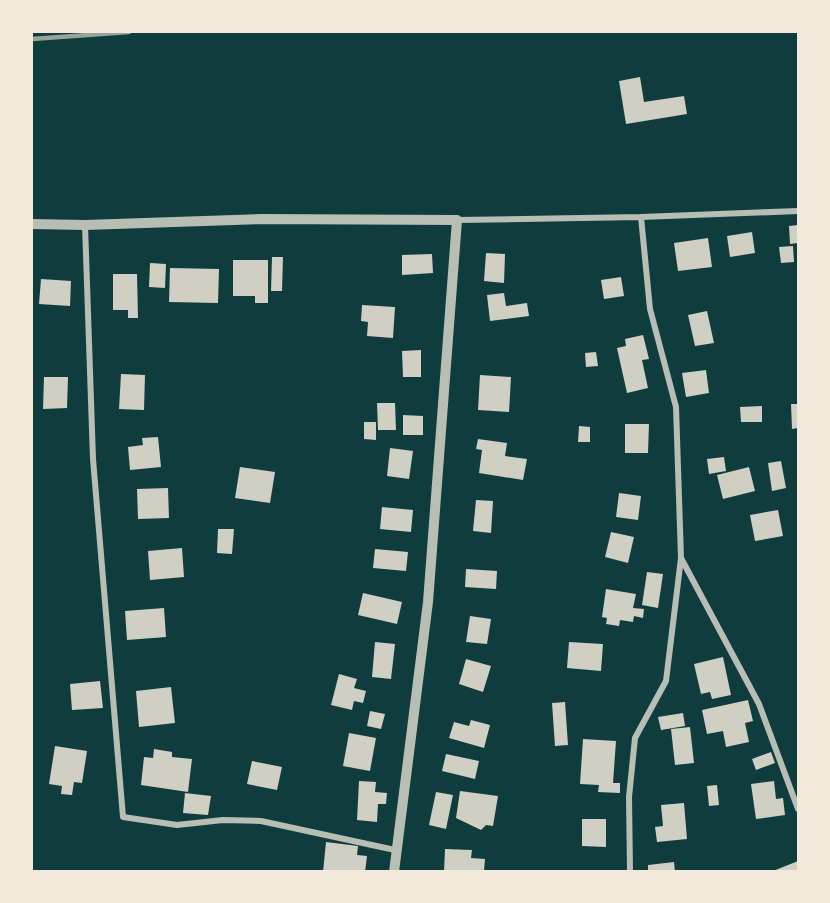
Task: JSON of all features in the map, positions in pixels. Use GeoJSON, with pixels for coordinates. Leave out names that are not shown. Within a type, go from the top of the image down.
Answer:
{"type":"FeatureCollection","features":[{"type":"Feature","properties":{"kind":"street"},"geometry":{"type":"LineString","coordinates":[[32,224],[85,225],[261,219],[457,220],[641,217],[798,211]]}},
{"type":"Feature","properties":{"kind":"street"},"geometry":{"type":"LineString","coordinates":[[630,872],[628,797],[635,738],[666,681],[681,558],[676,407],[650,309],[641,217]]}},
{"type":"Feature","properties":{"kind":"street"},"geometry":{"type":"LineString","coordinates":[[394,872],[428,602],[457,220]]}},
{"type":"Feature","properties":{"kind":"street"},"geometry":{"type":"LineString","coordinates":[[85,225],[93,459],[123,817],[177,825],[223,820],[261,821],[395,850]]}},
{"type":"Feature","properties":{"kind":"street"},"geometry":{"type":"LineString","coordinates":[[681,558],[759,704],[798,809]]}},
{"type":"Feature","properties":{"kind":"building"},"geometry":{"type":"Polygon","coordinates":[[[640,77],[644,102],[684,96],[687,114],[626,124],[619,81],[640,77]]]}},
{"type":"Feature","properties":{"kind":"building"},"geometry":{"type":"Polygon","coordinates":[[[798,225],[798,243],[790,244],[789,226],[798,225]]]}},
{"type":"Feature","properties":{"kind":"building"},"geometry":{"type":"Polygon","coordinates":[[[752,232],[755,253],[730,257],[727,236],[752,232]]]}},
{"type":"Feature","properties":{"kind":"building"},"geometry":{"type":"Polygon","coordinates":[[[708,238],[712,267],[678,271],[674,243],[708,238]]]}},
{"type":"Feature","properties":{"kind":"building"},"geometry":{"type":"Polygon","coordinates":[[[793,246],[794,262],[781,263],[779,247],[793,246]]]}},
{"type":"Feature","properties":{"kind":"building"},"geometry":{"type":"Polygon","coordinates":[[[486,253],[505,254],[504,283],[484,281],[486,253]]]}},
{"type":"Feature","properties":{"kind":"building"},"geometry":{"type":"Polygon","coordinates":[[[432,254],[433,273],[402,275],[402,255],[432,254]]]}},
{"type":"Feature","properties":{"kind":"building"},"geometry":{"type":"Polygon","coordinates":[[[272,257],[283,257],[282,291],[271,291],[272,257]]]}},
{"type":"Feature","properties":{"kind":"building"},"geometry":{"type":"Polygon","coordinates":[[[233,260],[268,260],[268,303],[255,303],[255,296],[233,296],[233,260]]]}},
{"type":"Feature","properties":{"kind":"building"},"geometry":{"type":"Polygon","coordinates":[[[150,263],[166,264],[165,288],[149,287],[150,263]]]}},
{"type":"Feature","properties":{"kind":"building"},"geometry":{"type":"Polygon","coordinates":[[[170,268],[219,269],[218,303],[169,302],[170,268]]]}},
{"type":"Feature","properties":{"kind":"building"},"geometry":{"type":"Polygon","coordinates":[[[113,274],[137,274],[138,318],[128,318],[128,310],[113,310],[113,274]]]}},
{"type":"Feature","properties":{"kind":"building"},"geometry":{"type":"Polygon","coordinates":[[[621,277],[624,296],[604,299],[601,280],[621,277]]]}},
{"type":"Feature","properties":{"kind":"building"},"geometry":{"type":"Polygon","coordinates":[[[41,279],[71,281],[70,306],[39,304],[41,279]]]}},
{"type":"Feature","properties":{"kind":"building"},"geometry":{"type":"Polygon","coordinates":[[[504,293],[506,306],[527,303],[529,316],[490,321],[487,295],[504,293]]]}},
{"type":"Feature","properties":{"kind":"building"},"geometry":{"type":"Polygon","coordinates":[[[362,305],[395,307],[393,338],[367,336],[368,322],[361,321],[362,305]]]}},
{"type":"Feature","properties":{"kind":"building"},"geometry":{"type":"Polygon","coordinates":[[[707,311],[714,343],[695,346],[688,315],[707,311]]]}},
{"type":"Feature","properties":{"kind":"building"},"geometry":{"type":"Polygon","coordinates":[[[643,335],[649,359],[642,360],[648,388],[627,393],[617,348],[626,346],[625,339],[643,335]]]}},
{"type":"Feature","properties":{"kind":"building"},"geometry":{"type":"Polygon","coordinates":[[[421,350],[421,377],[403,377],[402,351],[421,350]]]}},
{"type":"Feature","properties":{"kind":"building"},"geometry":{"type":"Polygon","coordinates":[[[596,352],[598,366],[586,367],[585,353],[596,352]]]}},
{"type":"Feature","properties":{"kind":"building"},"geometry":{"type":"Polygon","coordinates":[[[706,370],[709,393],[686,397],[682,373],[706,370]]]}},
{"type":"Feature","properties":{"kind":"building"},"geometry":{"type":"Polygon","coordinates":[[[121,374],[145,375],[144,410],[119,409],[121,374]]]}},
{"type":"Feature","properties":{"kind":"building"},"geometry":{"type":"Polygon","coordinates":[[[480,375],[511,377],[509,412],[478,410],[480,375]]]}},
{"type":"Feature","properties":{"kind":"building"},"geometry":{"type":"Polygon","coordinates":[[[44,377],[68,377],[67,408],[43,409],[44,377]]]}},
{"type":"Feature","properties":{"kind":"building"},"geometry":{"type":"Polygon","coordinates":[[[377,403],[395,403],[396,430],[378,430],[377,403]]]}},
{"type":"Feature","properties":{"kind":"building"},"geometry":{"type":"Polygon","coordinates":[[[791,404],[798,404],[798,428],[792,429],[791,404]]]}},
{"type":"Feature","properties":{"kind":"building"},"geometry":{"type":"Polygon","coordinates":[[[762,406],[762,422],[741,422],[740,407],[762,406]]]}},
{"type":"Feature","properties":{"kind":"building"},"geometry":{"type":"Polygon","coordinates":[[[403,415],[423,416],[423,435],[403,435],[403,415]]]}},
{"type":"Feature","properties":{"kind":"building"},"geometry":{"type":"Polygon","coordinates":[[[364,422],[376,422],[376,440],[364,439],[364,422]]]}},
{"type":"Feature","properties":{"kind":"building"},"geometry":{"type":"Polygon","coordinates":[[[625,424],[649,424],[648,453],[625,453],[625,424]]]}},
{"type":"Feature","properties":{"kind":"building"},"geometry":{"type":"Polygon","coordinates":[[[579,426],[590,427],[590,442],[578,442],[579,426]]]}},
{"type":"Feature","properties":{"kind":"building"},"geometry":{"type":"Polygon","coordinates":[[[158,437],[161,467],[130,470],[128,447],[143,445],[142,438],[158,437]]]}},
{"type":"Feature","properties":{"kind":"building"},"geometry":{"type":"Polygon","coordinates":[[[478,439],[507,443],[505,456],[527,459],[523,480],[479,473],[482,450],[476,449],[478,439]]]}},
{"type":"Feature","properties":{"kind":"building"},"geometry":{"type":"Polygon","coordinates":[[[390,448],[413,451],[409,479],[387,476],[390,448]]]}},
{"type":"Feature","properties":{"kind":"building"},"geometry":{"type":"Polygon","coordinates":[[[724,457],[726,471],[709,474],[707,459],[724,457]]]}},
{"type":"Feature","properties":{"kind":"building"},"geometry":{"type":"Polygon","coordinates":[[[781,461],[786,488],[772,491],[768,463],[781,461]]]}},
{"type":"Feature","properties":{"kind":"building"},"geometry":{"type":"Polygon","coordinates":[[[240,467],[275,472],[270,503],[235,498],[240,467]]]}},
{"type":"Feature","properties":{"kind":"building"},"geometry":{"type":"Polygon","coordinates":[[[749,467],[755,491],[723,499],[717,475],[749,467]]]}},
{"type":"Feature","properties":{"kind":"building"},"geometry":{"type":"Polygon","coordinates":[[[168,488],[169,518],[138,519],[137,489],[168,488]]]}},
{"type":"Feature","properties":{"kind":"building"},"geometry":{"type":"Polygon","coordinates":[[[619,493],[641,496],[638,520],[616,517],[619,493]]]}},
{"type":"Feature","properties":{"kind":"building"},"geometry":{"type":"Polygon","coordinates":[[[476,500],[493,501],[491,533],[473,531],[476,500]]]}},
{"type":"Feature","properties":{"kind":"building"},"geometry":{"type":"Polygon","coordinates":[[[382,507],[413,510],[411,532],[380,529],[382,507]]]}},
{"type":"Feature","properties":{"kind":"building"},"geometry":{"type":"Polygon","coordinates":[[[778,510],[783,536],[755,541],[750,515],[778,510]]]}},
{"type":"Feature","properties":{"kind":"building"},"geometry":{"type":"Polygon","coordinates":[[[218,529],[234,529],[232,554],[217,553],[218,529]]]}},
{"type":"Feature","properties":{"kind":"building"},"geometry":{"type":"Polygon","coordinates":[[[611,532],[634,537],[628,563],[605,557],[611,532]]]}},
{"type":"Feature","properties":{"kind":"building"},"geometry":{"type":"Polygon","coordinates":[[[182,548],[184,577],[150,580],[148,551],[182,548]]]}},
{"type":"Feature","properties":{"kind":"building"},"geometry":{"type":"Polygon","coordinates":[[[375,549],[408,552],[406,571],[373,568],[375,549]]]}},
{"type":"Feature","properties":{"kind":"building"},"geometry":{"type":"Polygon","coordinates":[[[466,569],[497,571],[496,589],[465,587],[466,569]]]}},
{"type":"Feature","properties":{"kind":"building"},"geometry":{"type":"Polygon","coordinates":[[[647,572],[663,574],[658,608],[642,605],[647,572]]]}},
{"type":"Feature","properties":{"kind":"building"},"geometry":{"type":"Polygon","coordinates":[[[606,589],[636,594],[633,608],[644,609],[643,618],[634,616],[633,622],[620,620],[619,626],[606,624],[607,618],[602,617],[606,589]]]}},
{"type":"Feature","properties":{"kind":"building"},"geometry":{"type":"Polygon","coordinates":[[[363,593],[402,602],[397,624],[358,615],[363,593]]]}},
{"type":"Feature","properties":{"kind":"building"},"geometry":{"type":"Polygon","coordinates":[[[164,608],[166,637],[127,640],[125,611],[164,608]]]}},
{"type":"Feature","properties":{"kind":"building"},"geometry":{"type":"Polygon","coordinates":[[[470,616],[491,619],[487,644],[466,642],[470,616]]]}},
{"type":"Feature","properties":{"kind":"building"},"geometry":{"type":"Polygon","coordinates":[[[375,642],[395,644],[391,679],[372,677],[375,642]]]}},
{"type":"Feature","properties":{"kind":"building"},"geometry":{"type":"Polygon","coordinates":[[[569,642],[603,644],[601,671],[567,668],[569,642]]]}},
{"type":"Feature","properties":{"kind":"building"},"geometry":{"type":"Polygon","coordinates":[[[723,657],[731,695],[712,699],[710,692],[701,694],[694,664],[723,657]]]}},
{"type":"Feature","properties":{"kind":"building"},"geometry":{"type":"Polygon","coordinates":[[[466,659],[491,666],[483,692],[459,684],[466,659]]]}},
{"type":"Feature","properties":{"kind":"building"},"geometry":{"type":"Polygon","coordinates":[[[339,674],[357,679],[354,688],[366,691],[363,703],[354,701],[352,710],[331,705],[339,674]]]}},
{"type":"Feature","properties":{"kind":"building"},"geometry":{"type":"Polygon","coordinates":[[[100,681],[103,708],[72,710],[70,684],[100,681]]]}},
{"type":"Feature","properties":{"kind":"building"},"geometry":{"type":"Polygon","coordinates":[[[171,687],[175,723],[139,727],[136,691],[171,687]]]}},
{"type":"Feature","properties":{"kind":"building"},"geometry":{"type":"Polygon","coordinates":[[[748,700],[753,721],[745,723],[749,742],[726,747],[723,731],[707,734],[702,710],[748,700]]]}},
{"type":"Feature","properties":{"kind":"building"},"geometry":{"type":"Polygon","coordinates":[[[565,702],[568,745],[555,746],[552,703],[565,702]]]}},
{"type":"Feature","properties":{"kind":"building"},"geometry":{"type":"Polygon","coordinates":[[[370,711],[385,714],[381,729],[367,726],[370,711]]]}},
{"type":"Feature","properties":{"kind":"building"},"geometry":{"type":"Polygon","coordinates":[[[683,713],[685,726],[661,730],[658,717],[683,713]]]}},
{"type":"Feature","properties":{"kind":"building"},"geometry":{"type":"Polygon","coordinates":[[[471,720],[490,725],[484,748],[449,738],[454,722],[469,726],[471,720]]]}},
{"type":"Feature","properties":{"kind":"building"},"geometry":{"type":"Polygon","coordinates":[[[690,727],[694,763],[675,765],[671,729],[690,727]]]}},
{"type":"Feature","properties":{"kind":"building"},"geometry":{"type":"Polygon","coordinates":[[[349,733],[376,738],[370,771],[343,766],[349,733]]]}},
{"type":"Feature","properties":{"kind":"building"},"geometry":{"type":"Polygon","coordinates":[[[583,739],[616,741],[613,783],[620,783],[620,793],[598,792],[599,785],[580,784],[583,739]]]}},
{"type":"Feature","properties":{"kind":"building"},"geometry":{"type":"Polygon","coordinates":[[[55,746],[87,751],[82,783],[74,782],[72,795],[61,794],[62,786],[49,784],[55,746]]]}},
{"type":"Feature","properties":{"kind":"building"},"geometry":{"type":"Polygon","coordinates":[[[154,749],[172,752],[172,757],[192,759],[188,792],[141,785],[144,757],[153,758],[154,749]]]}},
{"type":"Feature","properties":{"kind":"building"},"geometry":{"type":"Polygon","coordinates":[[[771,752],[775,763],[756,770],[752,759],[771,752]]]}},
{"type":"Feature","properties":{"kind":"building"},"geometry":{"type":"Polygon","coordinates":[[[446,754],[479,761],[475,779],[442,771],[446,754]]]}},
{"type":"Feature","properties":{"kind":"building"},"geometry":{"type":"Polygon","coordinates":[[[252,761],[282,767],[277,790],[247,784],[252,761]]]}},
{"type":"Feature","properties":{"kind":"building"},"geometry":{"type":"Polygon","coordinates":[[[359,781],[376,782],[375,792],[387,793],[386,804],[378,804],[377,822],[357,820],[359,781]]]}},
{"type":"Feature","properties":{"kind":"building"},"geometry":{"type":"Polygon","coordinates":[[[774,781],[776,799],[783,798],[785,815],[756,819],[751,784],[774,781]]]}},
{"type":"Feature","properties":{"kind":"building"},"geometry":{"type":"Polygon","coordinates":[[[717,785],[719,805],[709,806],[707,786],[717,785]]]}},
{"type":"Feature","properties":{"kind":"building"},"geometry":{"type":"Polygon","coordinates":[[[460,791],[498,796],[493,826],[486,825],[481,830],[456,818],[460,791]]]}},
{"type":"Feature","properties":{"kind":"building"},"geometry":{"type":"Polygon","coordinates":[[[436,792],[453,795],[446,829],[429,825],[436,792]]]}},
{"type":"Feature","properties":{"kind":"building"},"geometry":{"type":"Polygon","coordinates":[[[185,793],[211,796],[208,815],[183,813],[185,793]]]}},
{"type":"Feature","properties":{"kind":"building"},"geometry":{"type":"Polygon","coordinates":[[[684,803],[687,839],[657,842],[655,827],[663,826],[661,805],[684,803]]]}},
{"type":"Feature","properties":{"kind":"building"},"geometry":{"type":"Polygon","coordinates":[[[582,819],[606,819],[606,847],[582,846],[582,819]]]}},
{"type":"Feature","properties":{"kind":"building"},"geometry":{"type":"Polygon","coordinates":[[[326,842],[358,846],[357,855],[367,856],[365,872],[323,872],[326,842]]]}},
{"type":"Feature","properties":{"kind":"building"},"geometry":{"type":"Polygon","coordinates":[[[445,849],[472,850],[471,858],[485,859],[484,871],[444,872],[445,849]]]}},
{"type":"Feature","properties":{"kind":"building"},"geometry":{"type":"Polygon","coordinates":[[[798,861],[798,872],[773,871],[798,861]]]}},
{"type":"Feature","properties":{"kind":"building"},"geometry":{"type":"Polygon","coordinates":[[[674,862],[675,872],[648,872],[648,865],[674,862]]]}},
{"type":"Feature","properties":{"kind":"railway"},"geometry":{"type":"LineString","coordinates":[[32,39],[129,32]]}}]}
